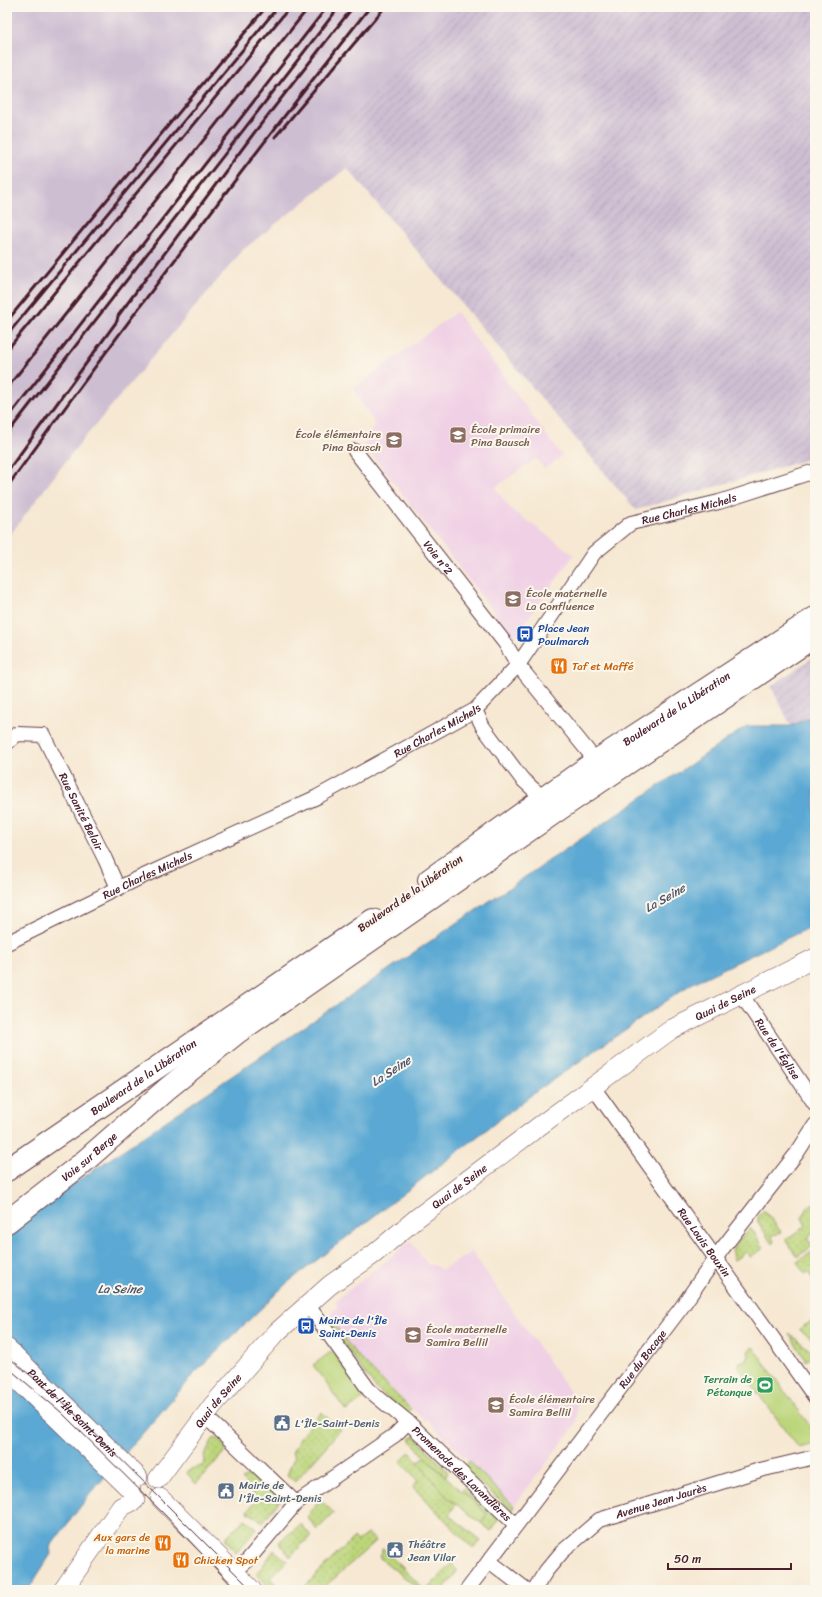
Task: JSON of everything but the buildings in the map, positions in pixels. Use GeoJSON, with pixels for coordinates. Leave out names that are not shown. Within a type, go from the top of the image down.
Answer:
{"type":"FeatureCollection","features":[{"type":"Feature","properties":{"kind":"main road","name":"Boulevard de la Libération"},"geometry":{"type":"LineString","coordinates":[[7,1170],[393,906],[596,760],[815,618]]}},
{"type":"Feature","properties":{"kind":"main road"},"geometry":{"type":"LineString","coordinates":[[544,797],[598,784],[815,636]]}},
{"type":"Feature","properties":{"kind":"main road"},"geometry":{"type":"LineString","coordinates":[[596,760],[598,784]]}},
{"type":"Feature","properties":{"kind":"main road","name":"Boulevard de la Libération"},"geometry":{"type":"LineString","coordinates":[[168,1088],[238,1032],[300,989],[544,797]]}},
{"type":"Feature","properties":{"kind":"main road"},"geometry":{"type":"LineString","coordinates":[[115,1136],[128,1105],[153,1070]]}},
{"type":"Feature","properties":{"kind":"main road"},"geometry":{"type":"LineString","coordinates":[[80,1119],[128,1105],[168,1088]]}},
{"type":"Feature","properties":{"kind":"main road","name":"Voie sur Berge"},"geometry":{"type":"LineString","coordinates":[[7,1222],[79,1166],[168,1088]]}},
{"type":"Feature","properties":{"kind":"street","name":"Voie n°2"},"geometry":{"type":"LineString","coordinates":[[355,451],[505,643],[518,665]]}},
{"type":"Feature","properties":{"kind":"street","name":"Rue Charles Michels"},"geometry":{"type":"LineString","coordinates":[[7,943],[118,888],[317,797],[475,710],[518,665],[594,553],[632,523],[719,502],[815,471]]}},
{"type":"Feature","properties":{"kind":"street"},"geometry":{"type":"LineString","coordinates":[[518,665],[596,760]]}},
{"type":"Feature","properties":{"kind":"street"},"geometry":{"type":"LineString","coordinates":[[475,710],[483,727],[522,779],[544,797]]}},
{"type":"Feature","properties":{"kind":"street","name":"Rue Sanité Belair"},"geometry":{"type":"LineString","coordinates":[[7,743],[17,734],[43,735],[118,888]]}},
{"type":"Feature","properties":{"kind":"street","name":"Quai de Seine"},"geometry":{"type":"LineString","coordinates":[[158,1479],[213,1404],[277,1332],[307,1304],[374,1254],[434,1205],[672,1029],[815,958]]}},
{"type":"Feature","properties":{"kind":"street","name":"Rue de l'Église"},"geometry":{"type":"LineString","coordinates":[[741,994],[815,1104]]}},
{"type":"Feature","properties":{"kind":"street","name":"Rue Louis Bouxin"},"geometry":{"type":"LineString","coordinates":[[593,1087],[815,1397]]}},
{"type":"Feature","properties":{"kind":"street","name":"Rue du Bocage"},"geometry":{"type":"LineString","coordinates":[[467,1590],[676,1314],[716,1258],[796,1153],[815,1125]]}},
{"type":"Feature","properties":{"kind":"street","name":"Promenade des Lavandières"},"geometry":{"type":"LineString","coordinates":[[307,1304],[369,1390],[408,1422],[516,1525]]}},
{"type":"Feature","properties":{"kind":"street","name":"Pont de l'Île Saint-Denis"},"geometry":{"type":"LineString","coordinates":[[7,1348],[131,1483]]}},
{"type":"Feature","properties":{"kind":"street","name":"Pont de l'Île Saint-Denis"},"geometry":{"type":"LineString","coordinates":[[7,1370],[131,1483]]}},
{"type":"Feature","properties":{"kind":"street"},"geometry":{"type":"LineString","coordinates":[[205,1416],[296,1503]]}},
{"type":"Feature","properties":{"kind":"street","name":"Promenade des Lavandières"},"geometry":{"type":"LineString","coordinates":[[235,1581],[247,1560],[296,1503],[395,1435],[408,1422]]}},
{"type":"Feature","properties":{"kind":"street","name":"Avenue Jean Jaurès"},"geometry":{"type":"LineString","coordinates":[[534,1590],[546,1570],[562,1552],[574,1540],[599,1520],[760,1470],[815,1457]]}},
{"type":"Feature","properties":{"kind":"street"},"geometry":{"type":"LineString","coordinates":[[63,1590],[122,1507],[131,1483],[148,1474],[158,1479],[162,1488],[157,1501],[146,1505],[138,1503],[131,1483]]}},
{"type":"Feature","properties":{"kind":"street"},"geometry":{"type":"LineString","coordinates":[[157,1501],[235,1581],[252,1590]]}},
{"type":"Feature","properties":{"kind":"street"},"geometry":{"type":"LineString","coordinates":[[489,1562],[527,1590]]}},
{"type":"Feature","properties":{"kind":"shaded area"},"geometry":{"type":"Polygon","coordinates":[[[7,7],[442,7],[373,93],[331,139],[347,168],[244,249],[75,449],[7,539],[7,7]]]}},
{"type":"Feature","properties":{"kind":"shaded area"},"geometry":{"type":"Polygon","coordinates":[[[442,7],[815,7],[815,457],[636,510],[347,168],[331,139],[373,93],[442,7]]]}},
{"type":"Feature","properties":{"kind":"shaded area","name":"École primaire Pina Bausch"},"geometry":{"type":"Polygon","coordinates":[[[456,312],[562,456],[544,469],[536,458],[495,488],[511,509],[574,555],[514,638],[364,445],[375,424],[353,389],[456,312]]]}},
{"type":"Feature","properties":{"kind":"shaded area"},"geometry":{"type":"Polygon","coordinates":[[[815,656],[815,715],[791,726],[771,686],[815,656]]]}},
{"type":"Feature","properties":{"kind":"shaded area"},"geometry":{"type":"Polygon","coordinates":[[[411,1241],[427,1264],[436,1266],[442,1270],[472,1252],[577,1402],[576,1424],[514,1506],[427,1419],[425,1421],[355,1353],[328,1316],[338,1307],[335,1301],[411,1241]]]}},
{"type":"Feature","properties":{"kind":"green space"},"geometry":{"type":"Polygon","coordinates":[[[815,1202],[815,1232],[807,1238],[813,1246],[797,1257],[786,1239],[806,1226],[802,1218],[808,1207],[815,1202]]]}},
{"type":"Feature","properties":{"kind":"green space"},"geometry":{"type":"Polygon","coordinates":[[[763,1211],[765,1211],[781,1232],[772,1236],[774,1242],[772,1244],[758,1222],[758,1217],[763,1211]]]}},
{"type":"Feature","properties":{"kind":"green space"},"geometry":{"type":"Polygon","coordinates":[[[749,1229],[753,1231],[764,1248],[750,1257],[746,1252],[734,1260],[732,1252],[734,1247],[739,1239],[749,1229]]]}},
{"type":"Feature","properties":{"kind":"green space"},"geometry":{"type":"Polygon","coordinates":[[[815,1250],[815,1282],[808,1272],[805,1274],[797,1262],[815,1250]]]}},
{"type":"Feature","properties":{"kind":"green space"},"geometry":{"type":"Polygon","coordinates":[[[328,1316],[355,1353],[411,1409],[406,1414],[376,1389],[325,1318],[328,1316]]]}},
{"type":"Feature","properties":{"kind":"green space"},"geometry":{"type":"Polygon","coordinates":[[[815,1319],[815,1341],[799,1329],[815,1319]]]}},
{"type":"Feature","properties":{"kind":"green space"},"geometry":{"type":"Polygon","coordinates":[[[789,1333],[815,1354],[815,1355],[806,1361],[789,1333]]]}},
{"type":"Feature","properties":{"kind":"green space"},"geometry":{"type":"Polygon","coordinates":[[[753,1347],[815,1433],[815,1444],[799,1448],[738,1367],[740,1362],[747,1360],[749,1356],[748,1351],[753,1347]]]}},
{"type":"Feature","properties":{"kind":"green space"},"geometry":{"type":"Polygon","coordinates":[[[332,1351],[366,1397],[346,1411],[313,1365],[332,1351]]]}},
{"type":"Feature","properties":{"kind":"green space"},"geometry":{"type":"Polygon","coordinates":[[[322,1412],[340,1430],[295,1482],[287,1475],[295,1456],[292,1453],[300,1437],[322,1412]]]}},
{"type":"Feature","properties":{"kind":"green space"},"geometry":{"type":"Polygon","coordinates":[[[415,1436],[448,1472],[446,1476],[425,1458],[410,1439],[415,1436]]]}},
{"type":"Feature","properties":{"kind":"green space"},"geometry":{"type":"Polygon","coordinates":[[[218,1438],[228,1448],[196,1484],[187,1473],[189,1470],[204,1465],[204,1455],[213,1439],[218,1438]]]}},
{"type":"Feature","properties":{"kind":"green space"},"geometry":{"type":"Polygon","coordinates":[[[410,1452],[448,1498],[456,1504],[449,1515],[481,1540],[473,1549],[413,1487],[418,1480],[400,1462],[410,1452]]]}},
{"type":"Feature","properties":{"kind":"green space"},"geometry":{"type":"Polygon","coordinates":[[[425,1458],[487,1514],[481,1523],[448,1498],[418,1462],[425,1458]]]}},
{"type":"Feature","properties":{"kind":"green space"},"geometry":{"type":"Polygon","coordinates":[[[469,1461],[514,1506],[512,1510],[462,1468],[469,1461]]]}},
{"type":"Feature","properties":{"kind":"green space"},"geometry":{"type":"Polygon","coordinates":[[[252,1470],[281,1499],[263,1522],[247,1511],[258,1499],[245,1486],[246,1484],[242,1480],[252,1470]]]}},
{"type":"Feature","properties":{"kind":"green space"},"geometry":{"type":"Polygon","coordinates":[[[466,1486],[500,1518],[491,1531],[481,1523],[487,1513],[462,1490],[466,1486]]]}},
{"type":"Feature","properties":{"kind":"green space"},"geometry":{"type":"Polygon","coordinates":[[[320,1499],[334,1513],[317,1530],[307,1517],[320,1499]]]}},
{"type":"Feature","properties":{"kind":"green space"},"geometry":{"type":"Polygon","coordinates":[[[245,1519],[257,1528],[236,1553],[225,1538],[245,1519]]]}},
{"type":"Feature","properties":{"kind":"green space"},"geometry":{"type":"Polygon","coordinates":[[[301,1524],[311,1536],[290,1557],[279,1542],[301,1524]]]}},
{"type":"Feature","properties":{"kind":"green space"},"geometry":{"type":"Polygon","coordinates":[[[368,1533],[376,1541],[321,1590],[301,1590],[354,1537],[358,1541],[368,1533]]]}},
{"type":"Feature","properties":{"kind":"green space"},"geometry":{"type":"Polygon","coordinates":[[[383,1548],[425,1590],[420,1590],[379,1557],[383,1548]]]}},
{"type":"Feature","properties":{"kind":"green space"},"geometry":{"type":"Polygon","coordinates":[[[274,1550],[287,1561],[270,1578],[281,1590],[272,1590],[257,1574],[274,1550]]]}},
{"type":"Feature","properties":{"kind":"green space"},"geometry":{"type":"Polygon","coordinates":[[[452,1564],[458,1570],[443,1590],[431,1590],[428,1588],[452,1564]]]}},
{"type":"Feature","properties":{"kind":"water","name":"La Seine"},"geometry":{"type":"Polygon","coordinates":[[[815,715],[815,925],[691,984],[534,1093],[287,1283],[194,1374],[90,1494],[50,1547],[51,1554],[28,1590],[7,1590],[7,1234],[51,1199],[747,726],[791,726],[815,715]]]}},
{"type":"Feature","properties":{"kind":"tram line"},"geometry":{"type":"LineString","coordinates":[[7,1356],[64,1403],[252,1590]]}},
{"type":"Feature","properties":{"kind":"tram line"},"geometry":{"type":"LineString","coordinates":[[7,1367],[61,1412],[166,1516],[236,1590]]}},
{"type":"Feature","properties":{"kind":"railway"},"geometry":{"type":"LineString","coordinates":[[7,321],[266,7]]}},
{"type":"Feature","properties":{"kind":"railway"},"geometry":{"type":"LineString","coordinates":[[7,335],[278,7]]}},
{"type":"Feature","properties":{"kind":"railway"},"geometry":{"type":"LineString","coordinates":[[7,350],[290,7]]}},
{"type":"Feature","properties":{"kind":"railway"},"geometry":{"type":"LineString","coordinates":[[7,388],[309,7]]}},
{"type":"Feature","properties":{"kind":"railway"},"geometry":{"type":"LineString","coordinates":[[7,419],[327,7]]}},
{"type":"Feature","properties":{"kind":"railway"},"geometry":{"type":"LineString","coordinates":[[7,434],[339,7]]}},
{"type":"Feature","properties":{"kind":"railway"},"geometry":{"type":"LineString","coordinates":[[7,472],[117,321],[118,316],[254,133],[353,7]]}},
{"type":"Feature","properties":{"kind":"railway"},"geometry":{"type":"LineString","coordinates":[[7,487],[186,245],[277,125],[370,7]]}},
{"type":"Feature","properties":{"kind":"railway"},"geometry":{"type":"LineString","coordinates":[[275,137],[385,7]]}},
{"type":"Feature","properties":{"kind":"place","name":"École primaire Pina Bausch"},"geometry":{"type":"Point","coordinates":[458,435]}},
{"type":"Feature","properties":{"kind":"place","name":"École élémentaire Pina Bausch"},"geometry":{"type":"Point","coordinates":[394,440]}},
{"type":"Feature","properties":{"kind":"place","name":"École maternelle La Confluence"},"geometry":{"type":"Point","coordinates":[513,599]}},
{"type":"Feature","properties":{"kind":"place","name":"Place Jean Poulmarch"},"geometry":{"type":"Point","coordinates":[525,634]}},
{"type":"Feature","properties":{"kind":"place","name":"Taf et Maffé"},"geometry":{"type":"Point","coordinates":[559,666]}},
{"type":"Feature","properties":{"kind":"place","name":"Mairie de l'Île Saint-Denis"},"geometry":{"type":"Point","coordinates":[306,1326]}},
{"type":"Feature","properties":{"kind":"place","name":"École maternelle Samira Bellil"},"geometry":{"type":"Point","coordinates":[413,1335]}},
{"type":"Feature","properties":{"kind":"place","name":"Terrain de Pétanque"},"geometry":{"type":"Point","coordinates":[765,1385]}},
{"type":"Feature","properties":{"kind":"place","name":"École élémentaire Samira Bellil"},"geometry":{"type":"Point","coordinates":[496,1405]}},
{"type":"Feature","properties":{"kind":"place","name":"L'Île-Saint-Denis"},"geometry":{"type":"Point","coordinates":[282,1423]}},
{"type":"Feature","properties":{"kind":"place","name":"Mairie de l'Île-Saint-Denis"},"geometry":{"type":"Point","coordinates":[226,1491]}},
{"type":"Feature","properties":{"kind":"place","name":"Aux gars de la marine"},"geometry":{"type":"Point","coordinates":[163,1543]}},
{"type":"Feature","properties":{"kind":"place","name":"Théâtre Jean Vilar"},"geometry":{"type":"Point","coordinates":[395,1550]}},
{"type":"Feature","properties":{"kind":"place","name":"Chicken Spot"},"geometry":{"type":"Point","coordinates":[181,1560]}}]}
